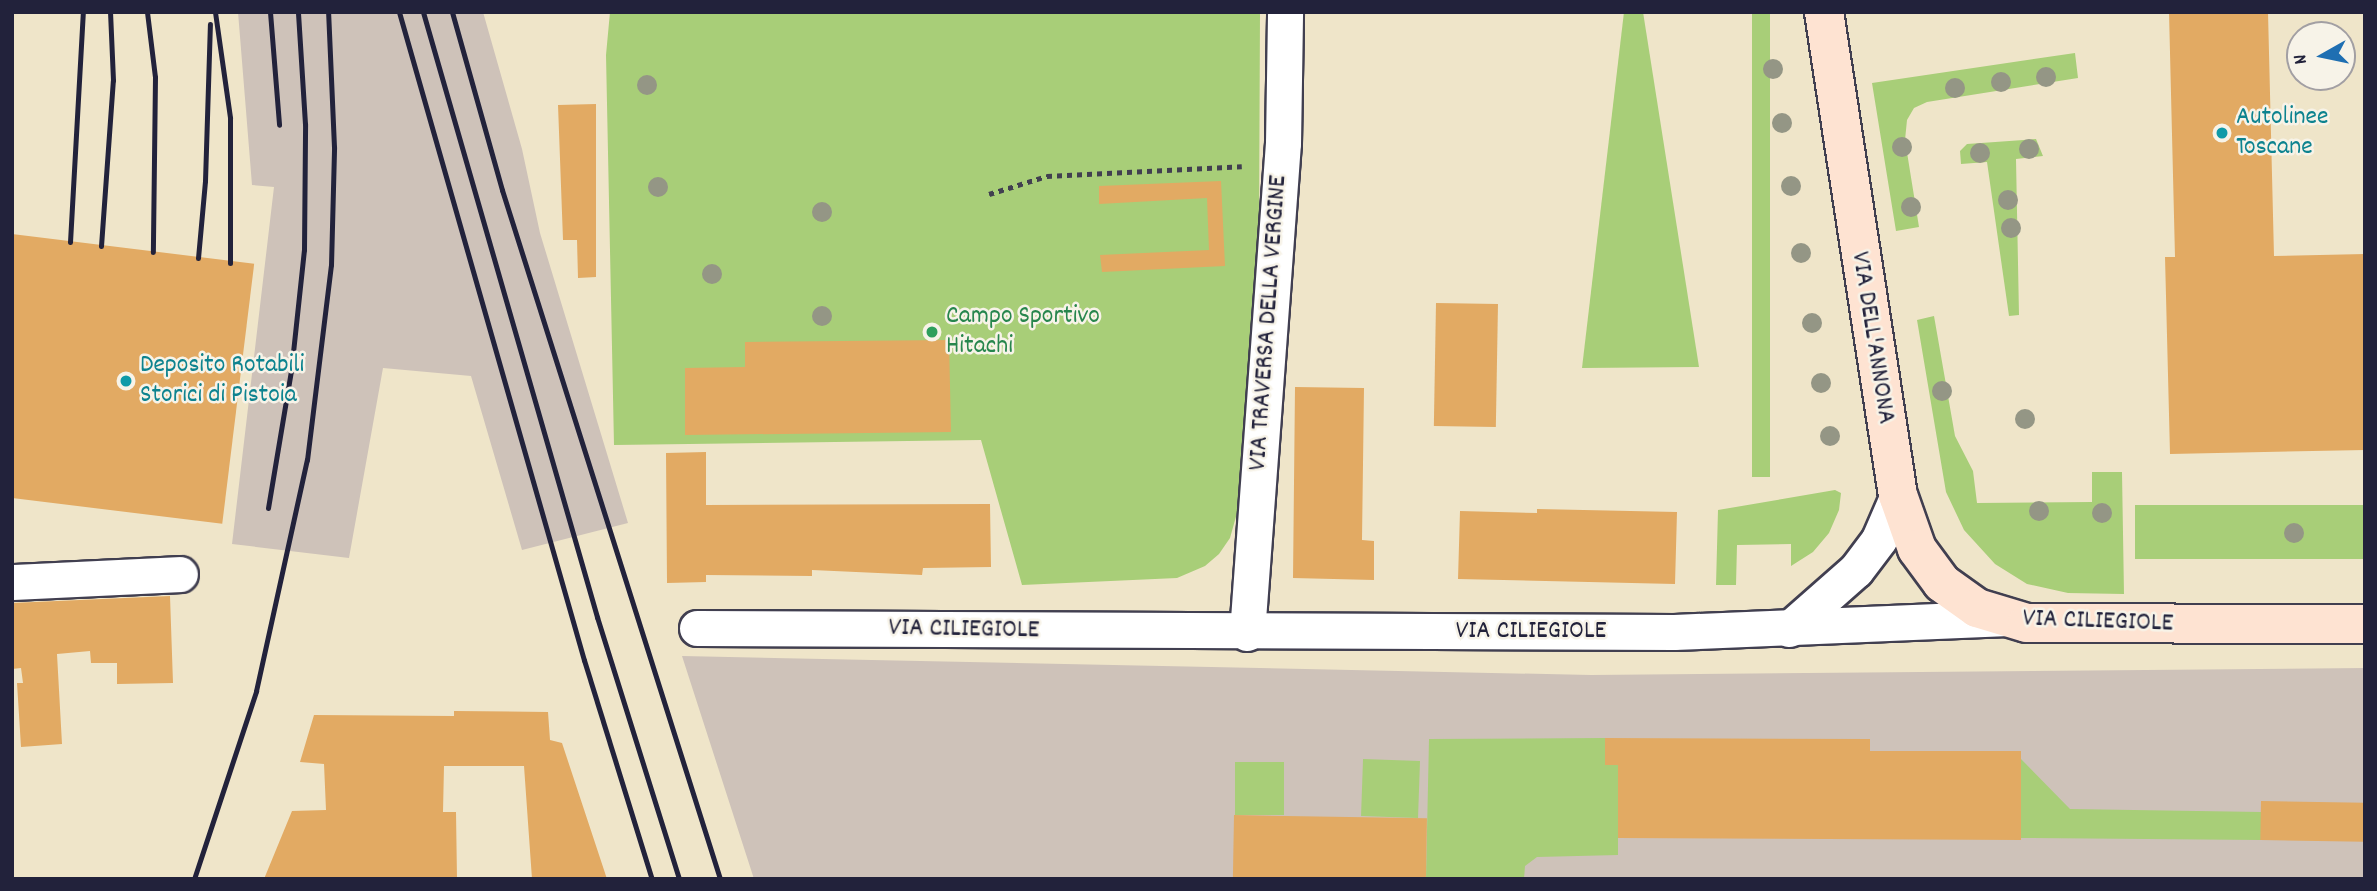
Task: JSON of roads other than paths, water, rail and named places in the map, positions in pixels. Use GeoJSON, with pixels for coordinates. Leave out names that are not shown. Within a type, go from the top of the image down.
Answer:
{"type":"FeatureCollection","features":[{"type":"Feature","properties":{"kind":"street","name":"VIA TRAVERSA DELLA VERGINE"},"geometry":{"type":"LineString","coordinates":[[1247,633],[1283,144],[1285,12]]}},
{"type":"Feature","properties":{"kind":"street","name":"VIA DELL'ANNONA"},"geometry":{"type":"LineString","coordinates":[[1824,12],[1898,495],[1911,537],[1927,566],[1959,598],[2002,618]]}},
{"type":"Feature","properties":{"kind":"street"},"geometry":{"type":"LineString","coordinates":[[1790,629],[1856,570],[1879,539],[1898,495]]}},
{"type":"Feature","properties":{"kind":"street"},"geometry":{"type":"LineString","coordinates":[[12,582],[180,574]]}},
{"type":"Feature","properties":{"kind":"street","name":"VIA CILIEGIOLE"},"geometry":{"type":"LineString","coordinates":[[697,628],[1247,633],[1790,629],[2002,618],[2057,625],[2365,624]]}},
{"type":"Feature","properties":{"kind":"railway"},"geometry":{"type":"LineString","coordinates":[[70,242],[83,12]]}},
{"type":"Feature","properties":{"kind":"railway"},"geometry":{"type":"LineString","coordinates":[[101,246],[113,80],[110,12]]}},
{"type":"Feature","properties":{"kind":"railway"},"geometry":{"type":"LineString","coordinates":[[147,12],[155,77],[153,252]]}},
{"type":"Feature","properties":{"kind":"railway"},"geometry":{"type":"LineString","coordinates":[[215,12],[230,118],[230,263]]}},
{"type":"Feature","properties":{"kind":"railway"},"geometry":{"type":"LineString","coordinates":[[270,12],[279,125]]}},
{"type":"Feature","properties":{"kind":"railway"},"geometry":{"type":"LineString","coordinates":[[268,508],[291,371],[304,250],[305,124],[298,12]]}},
{"type":"Feature","properties":{"kind":"railway"},"geometry":{"type":"LineString","coordinates":[[194,879],[256,691],[307,460],[331,265],[334,147],[328,12]]}},
{"type":"Feature","properties":{"kind":"railway"},"geometry":{"type":"LineString","coordinates":[[399,12],[584,660],[652,879]]}},
{"type":"Feature","properties":{"kind":"railway"},"geometry":{"type":"LineString","coordinates":[[423,12],[597,617],[679,879]]}},
{"type":"Feature","properties":{"kind":"railway"},"geometry":{"type":"LineString","coordinates":[[452,12],[502,190],[720,879]]}},
{"type":"Feature","properties":{"kind":"railway"},"geometry":{"type":"LineString","coordinates":[[198,258],[205,181],[210,24]]}},
{"type":"Feature","properties":{"kind":"place","name":"Autolinee Toscane"},"geometry":{"type":"Point","coordinates":[2222,133]}},
{"type":"Feature","properties":{"kind":"place","name":"Campo Sportivo Hitachi"},"geometry":{"type":"Point","coordinates":[932,332]}},
{"type":"Feature","properties":{"kind":"place","name":"Deposito Rotabili Storici di Pistoia"},"geometry":{"type":"Point","coordinates":[126,381]}}]}
